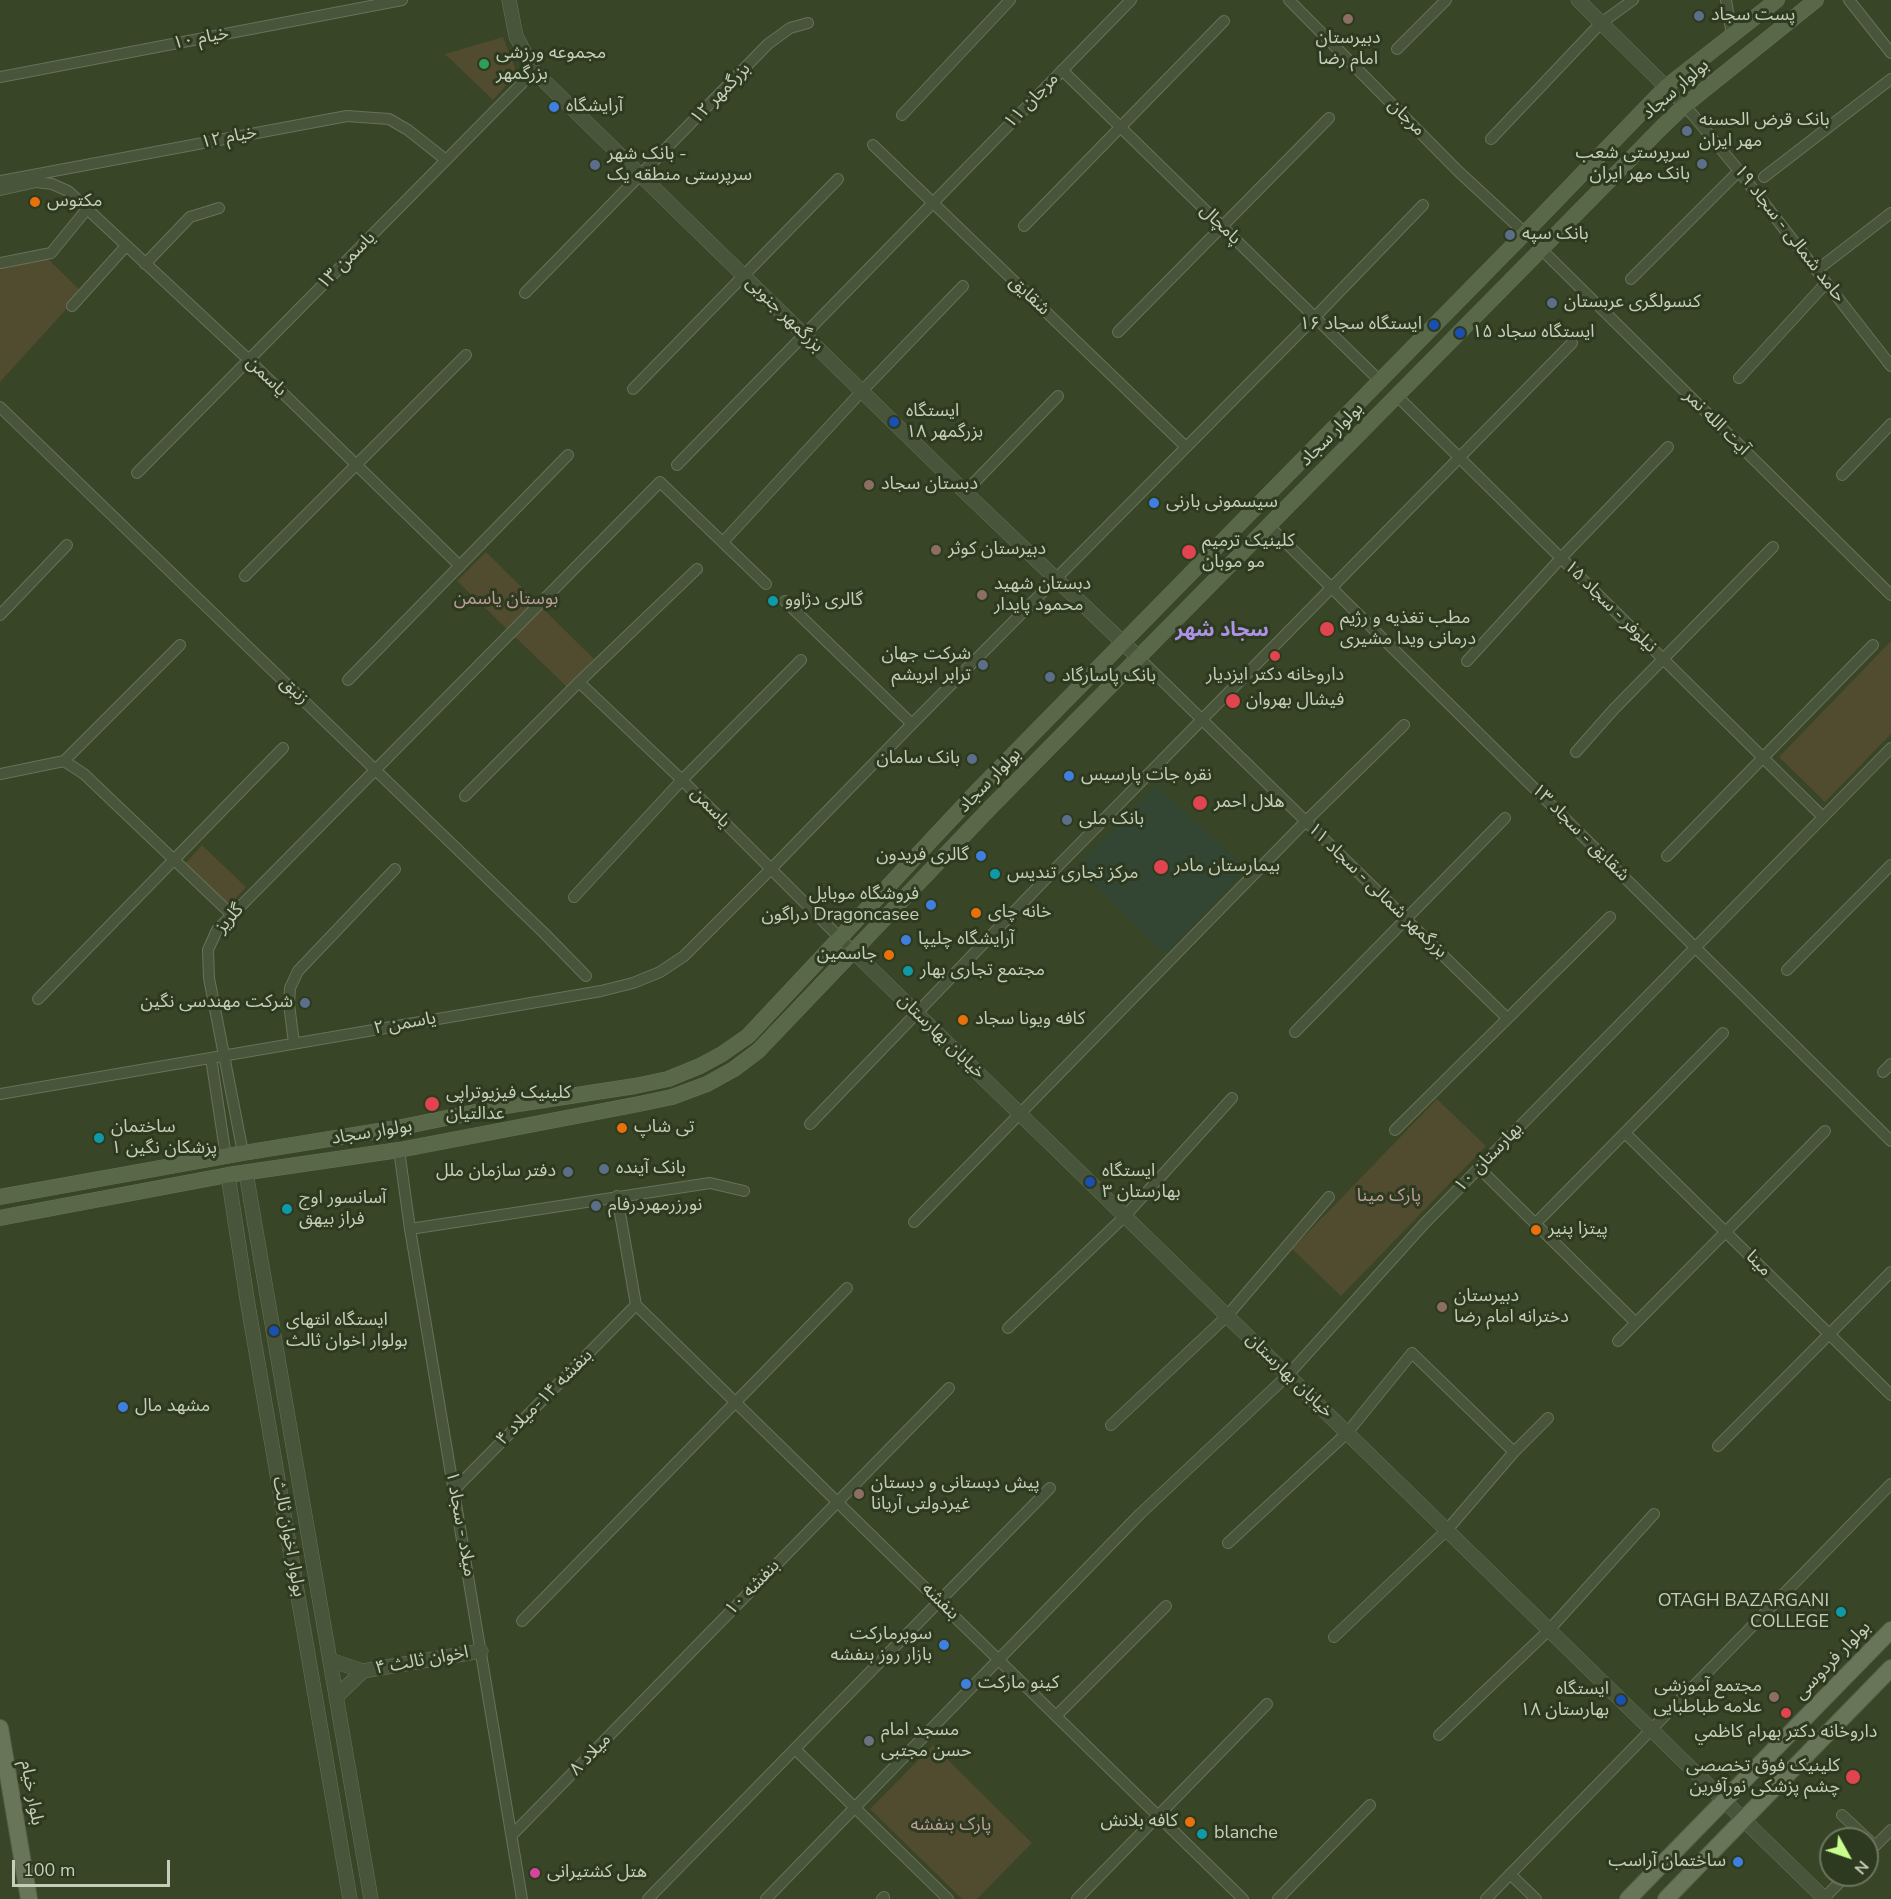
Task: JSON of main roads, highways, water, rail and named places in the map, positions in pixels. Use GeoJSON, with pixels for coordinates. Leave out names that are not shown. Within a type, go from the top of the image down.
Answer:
{"type":"FeatureCollection","features":[{"type":"Feature","properties":{"kind":"main road","name":"بولوار سجاد"},"geometry":{"type":"LineString","coordinates":[[0,1197],[668,1079],[700,1066],[748,1036],[981,787],[1666,87],[1777,0]]}},
{"type":"Feature","properties":{"kind":"main road","name":"بولوار سجاد"},"geometry":{"type":"LineString","coordinates":[[0,1218],[228,1175],[399,1150],[672,1097],[707,1084],[734,1070],[758,1051],[991,807],[1684,106],[1816,0]]}},
{"type":"Feature","properties":{"kind":"main road"},"geometry":{"type":"LineString","coordinates":[[243,1153],[246,1173]]}},
{"type":"Feature","properties":{"kind":"main road"},"geometry":{"type":"LineString","coordinates":[[226,1157],[228,1175]]}},
{"type":"Feature","properties":{"kind":"main road","name":"بولوار فردوسی"},"geometry":{"type":"LineString","coordinates":[[1628,1899],[1891,1630]]}},
{"type":"Feature","properties":{"kind":"main road"},"geometry":{"type":"LineString","coordinates":[[1666,1899],[1891,1668]]}},
{"type":"Feature","properties":{"kind":"main road","name":"بلوار خیام"},"geometry":{"type":"LineString","coordinates":[[0,1728],[29,1899]]}},
{"type":"Feature","properties":{"kind":"place","name":"پست سجاد"},"geometry":{"type":"Point","coordinates":[1699,16]}},
{"type":"Feature","properties":{"kind":"place","name":"دبیرستان امام رضا"},"geometry":{"type":"Point","coordinates":[1348,19]}},
{"type":"Feature","properties":{"kind":"place","name":"مجموعه ورزشی بزرگمهر"},"geometry":{"type":"Point","coordinates":[484,64]}},
{"type":"Feature","properties":{"kind":"place","name":"آرایشگاه"},"geometry":{"type":"Point","coordinates":[554,107]}},
{"type":"Feature","properties":{"kind":"place","name":"بانک قرض الحسنه مهر ایران"},"geometry":{"type":"Point","coordinates":[1687,131]}},
{"type":"Feature","properties":{"kind":"place","name":"سرپرستی شعب بانک مهر ایران"},"geometry":{"type":"Point","coordinates":[1702,164]}},
{"type":"Feature","properties":{"kind":"place","name":"بانک شهر - سرپرستی منطقه یک"},"geometry":{"type":"Point","coordinates":[595,165]}},
{"type":"Feature","properties":{"kind":"place","name":"مکتوس"},"geometry":{"type":"Point","coordinates":[35,202]}},
{"type":"Feature","properties":{"kind":"place","name":"بانک سپه"},"geometry":{"type":"Point","coordinates":[1510,235]}},
{"type":"Feature","properties":{"kind":"place","name":"کنسولگری عربستان"},"geometry":{"type":"Point","coordinates":[1552,303]}},
{"type":"Feature","properties":{"kind":"place","name":"ایستگاه سجاد ۱۶"},"geometry":{"type":"Point","coordinates":[1434,325]}},
{"type":"Feature","properties":{"kind":"place","name":"ایستگاه سجاد ۱۵"},"geometry":{"type":"Point","coordinates":[1460,333]}},
{"type":"Feature","properties":{"kind":"place","name":"ایستگاه بزرگمهر ۱۸"},"geometry":{"type":"Point","coordinates":[894,422]}},
{"type":"Feature","properties":{"kind":"place","name":"دبستان سجاد"},"geometry":{"type":"Point","coordinates":[869,485]}},
{"type":"Feature","properties":{"kind":"place","name":"سیسمونی بارنی"},"geometry":{"type":"Point","coordinates":[1154,503]}},
{"type":"Feature","properties":{"kind":"place","name":"دبیرستان کوثر"},"geometry":{"type":"Point","coordinates":[936,550]}},
{"type":"Feature","properties":{"kind":"place","name":"کلینیک ترمیم مو موبان"},"geometry":{"type":"Point","coordinates":[1189,552]}},
{"type":"Feature","properties":{"kind":"place","name":"دبستان شهید محمود پایدار"},"geometry":{"type":"Point","coordinates":[982,595]}},
{"type":"Feature","properties":{"kind":"place","name":"گالری دژاوو"},"geometry":{"type":"Point","coordinates":[773,601]}},
{"type":"Feature","properties":{"kind":"place","name":"مطب تغذیه و رژیم درمانی ویدا مشیری"},"geometry":{"type":"Point","coordinates":[1327,629]}},
{"type":"Feature","properties":{"kind":"place","name":"داروخانه دکتر ایزدیار"},"geometry":{"type":"Point","coordinates":[1275,656]}},
{"type":"Feature","properties":{"kind":"place","name":"شرکت جهان ترابر ابریشم"},"geometry":{"type":"Point","coordinates":[983,665]}},
{"type":"Feature","properties":{"kind":"place","name":"بانک پاسارگاد"},"geometry":{"type":"Point","coordinates":[1050,677]}},
{"type":"Feature","properties":{"kind":"place","name":"فیشال بهروان"},"geometry":{"type":"Point","coordinates":[1233,701]}},
{"type":"Feature","properties":{"kind":"place","name":"بانک سامان"},"geometry":{"type":"Point","coordinates":[972,759]}},
{"type":"Feature","properties":{"kind":"place","name":"نقره جات پارسیس"},"geometry":{"type":"Point","coordinates":[1069,776]}},
{"type":"Feature","properties":{"kind":"place","name":"هلال احمر"},"geometry":{"type":"Point","coordinates":[1200,803]}},
{"type":"Feature","properties":{"kind":"place","name":"بانک ملی"},"geometry":{"type":"Point","coordinates":[1067,820]}},
{"type":"Feature","properties":{"kind":"place","name":"گالری فریدون"},"geometry":{"type":"Point","coordinates":[981,856]}},
{"type":"Feature","properties":{"kind":"place","name":"بیمارستان مادر"},"geometry":{"type":"Point","coordinates":[1161,867]}},
{"type":"Feature","properties":{"kind":"place","name":"مرکز تجاری تندیس"},"geometry":{"type":"Point","coordinates":[995,874]}},
{"type":"Feature","properties":{"kind":"place","name":"فروشگاه موبايل دراگون Dragoncasee"},"geometry":{"type":"Point","coordinates":[931,905]}},
{"type":"Feature","properties":{"kind":"place","name":"خانه چای"},"geometry":{"type":"Point","coordinates":[976,913]}},
{"type":"Feature","properties":{"kind":"place","name":"آرایشگاه چلیپا"},"geometry":{"type":"Point","coordinates":[906,940]}},
{"type":"Feature","properties":{"kind":"place","name":"جاسمین"},"geometry":{"type":"Point","coordinates":[889,955]}},
{"type":"Feature","properties":{"kind":"place","name":"مجتمع تجاری بهار"},"geometry":{"type":"Point","coordinates":[908,971]}},
{"type":"Feature","properties":{"kind":"place","name":"شرکت مهندسی نگین"},"geometry":{"type":"Point","coordinates":[305,1003]}},
{"type":"Feature","properties":{"kind":"place","name":"کافه ویونا سجاد"},"geometry":{"type":"Point","coordinates":[963,1020]}},
{"type":"Feature","properties":{"kind":"place","name":"کلینیک فیزیوتراپی عدالتیان"},"geometry":{"type":"Point","coordinates":[432,1104]}},
{"type":"Feature","properties":{"kind":"place","name":"تی شاپ"},"geometry":{"type":"Point","coordinates":[622,1128]}},
{"type":"Feature","properties":{"kind":"place","name":"ساختمان پزشکان نگین ۱"},"geometry":{"type":"Point","coordinates":[99,1138]}},
{"type":"Feature","properties":{"kind":"place","name":"بانک آینده"},"geometry":{"type":"Point","coordinates":[604,1169]}},
{"type":"Feature","properties":{"kind":"place","name":"دفتر سازمان ملل"},"geometry":{"type":"Point","coordinates":[568,1172]}},
{"type":"Feature","properties":{"kind":"place","name":"ایستگاه بهارستان ۳"},"geometry":{"type":"Point","coordinates":[1090,1182]}},
{"type":"Feature","properties":{"kind":"place","name":"نورزرمهردرفام"},"geometry":{"type":"Point","coordinates":[596,1206]}},
{"type":"Feature","properties":{"kind":"place","name":"آسانسور اوج فراز بیهق"},"geometry":{"type":"Point","coordinates":[287,1209]}},
{"type":"Feature","properties":{"kind":"place","name":"پیتزا پنیر"},"geometry":{"type":"Point","coordinates":[1536,1230]}},
{"type":"Feature","properties":{"kind":"place","name":"دبیرستان دخترانه امام رضا"},"geometry":{"type":"Point","coordinates":[1442,1307]}},
{"type":"Feature","properties":{"kind":"place","name":"ایستگاه انتهای بولوار اخوان ثالث"},"geometry":{"type":"Point","coordinates":[274,1331]}},
{"type":"Feature","properties":{"kind":"place","name":"مشهد مال"},"geometry":{"type":"Point","coordinates":[123,1407]}},
{"type":"Feature","properties":{"kind":"place","name":"پیش دبستانی و دبستان غیردولتی آریانا"},"geometry":{"type":"Point","coordinates":[859,1494]}},
{"type":"Feature","properties":{"kind":"place","name":"OTAGH BAZARGANI COLLEGE"},"geometry":{"type":"Point","coordinates":[1841,1612]}},
{"type":"Feature","properties":{"kind":"place","name":"سوپرمارکت بازار روز بنفشه"},"geometry":{"type":"Point","coordinates":[944,1645]}},
{"type":"Feature","properties":{"kind":"place","name":"کینو مارکت"},"geometry":{"type":"Point","coordinates":[966,1684]}},
{"type":"Feature","properties":{"kind":"place","name":"مجتمع آموزشی علامه طباطبایی"},"geometry":{"type":"Point","coordinates":[1774,1697]}},
{"type":"Feature","properties":{"kind":"place","name":"ایستگاه بهارستان ۱۸"},"geometry":{"type":"Point","coordinates":[1621,1700]}},
{"type":"Feature","properties":{"kind":"place","name":"داروخانه دكتر بهرام كاظمي"},"geometry":{"type":"Point","coordinates":[1786,1713]}},
{"type":"Feature","properties":{"kind":"place","name":"مسجد امام حسن مجتبی"},"geometry":{"type":"Point","coordinates":[869,1741]}},
{"type":"Feature","properties":{"kind":"place","name":"کلینیک فوق تخصصی چشم پزشکی نورآفرین"},"geometry":{"type":"Point","coordinates":[1853,1777]}},
{"type":"Feature","properties":{"kind":"place","name":"کافه بلانش"},"geometry":{"type":"Point","coordinates":[1190,1822]}},
{"type":"Feature","properties":{"kind":"place","name":"blanche"},"geometry":{"type":"Point","coordinates":[1202,1834]}},
{"type":"Feature","properties":{"kind":"place","name":"ساختمان آراسب"},"geometry":{"type":"Point","coordinates":[1738,1862]}},
{"type":"Feature","properties":{"kind":"place","name":"هتل کشتیرانی"},"geometry":{"type":"Point","coordinates":[535,1873]}},
{"type":"Feature","properties":{"kind":"district","name":"سجاد شهر"},"geometry":{"type":"Point","coordinates":[1222,631]}},
{"type":"Feature","properties":{"kind":"park label","name":"بوستان یاسمن"},"geometry":{"type":"Point","coordinates":[506,600]}},
{"type":"Feature","properties":{"kind":"park label","name":"پارک مینا"},"geometry":{"type":"Point","coordinates":[1389,1197]}},
{"type":"Feature","properties":{"kind":"park label","name":"پارک بنفشه"},"geometry":{"type":"Point","coordinates":[951,1826]}}]}
